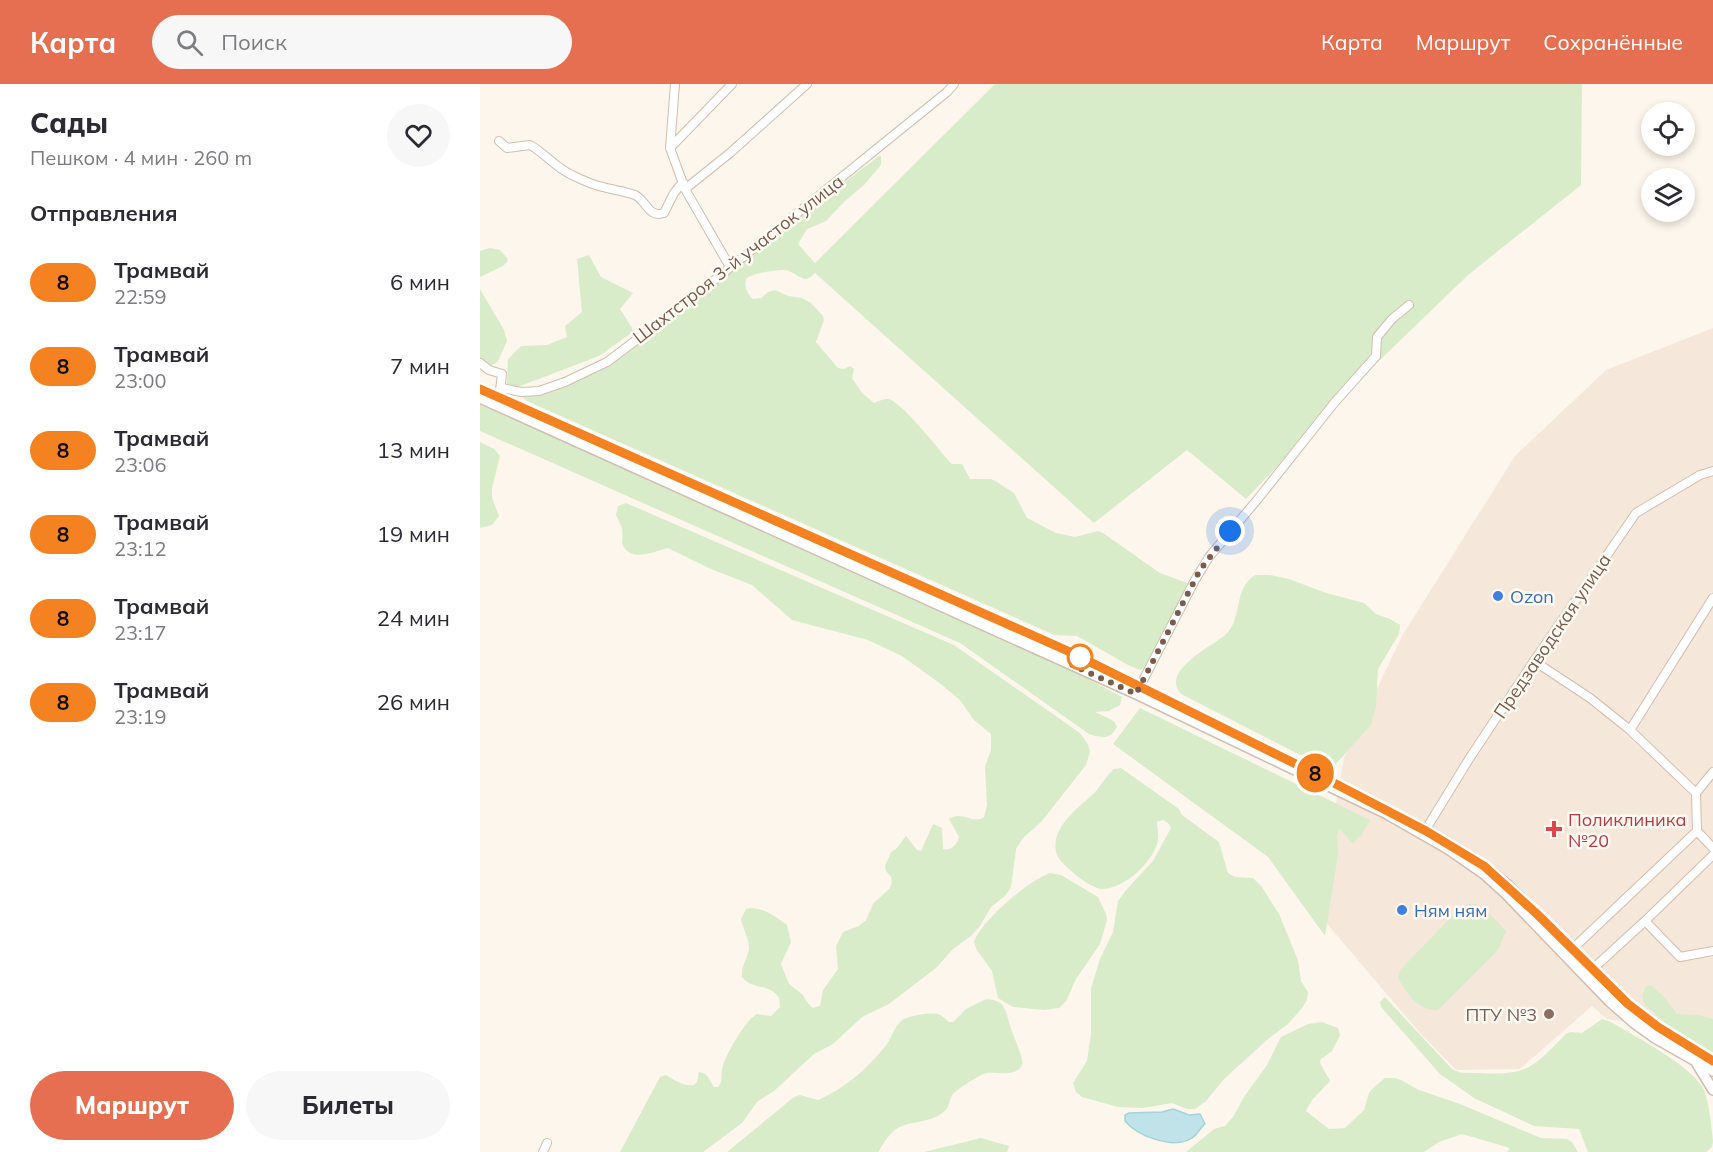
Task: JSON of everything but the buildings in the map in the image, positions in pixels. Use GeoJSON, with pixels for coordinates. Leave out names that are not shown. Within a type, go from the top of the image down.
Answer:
{"type":"FeatureCollection","features":[{"type":"Feature","properties":{"kind":"street"},"geometry":{"type":"LineString","coordinates":[[675,84],[670,148],[684,185],[730,267]]}},
{"type":"Feature","properties":{"kind":"street"},"geometry":{"type":"LineString","coordinates":[[670,148],[732,84]]}},
{"type":"Feature","properties":{"kind":"street"},"geometry":{"type":"LineString","coordinates":[[499,141],[507,148],[530,146],[569,174],[599,186],[632,194],[641,199],[649,211],[657,214],[664,213],[674,193],[730,153],[807,84]]}},
{"type":"Feature","properties":{"kind":"street","name":"Шахтстроя 3-й участок улица"},"geometry":{"type":"LineString","coordinates":[[502,388],[521,392],[539,391],[565,382],[607,362],[730,267],[954,84]]}},
{"type":"Feature","properties":{"kind":"street"},"geometry":{"type":"LineString","coordinates":[[1136,694],[1194,580],[1209,557],[1335,402],[1376,356],[1377,338],[1392,319],[1409,305]]}},
{"type":"Feature","properties":{"kind":"street"},"geometry":{"type":"LineString","coordinates":[[480,363],[489,370],[502,374],[498,406]]}},
{"type":"Feature","properties":{"kind":"street"},"geometry":{"type":"LineString","coordinates":[[480,398],[1136,694],[1340,791],[1423,834],[1458,855],[1494,882],[1634,1023],[1713,1071]]}},
{"type":"Feature","properties":{"kind":"street","name":"Предзаводская улица"},"geometry":{"type":"LineString","coordinates":[[1423,834],[1534,661],[1636,513],[1700,475],[1713,471]]}},
{"type":"Feature","properties":{"kind":"street"},"geometry":{"type":"LineString","coordinates":[[1630,729],[1713,598]]}},
{"type":"Feature","properties":{"kind":"street"},"geometry":{"type":"LineString","coordinates":[[1534,661],[1590,698],[1630,729],[1696,793]]}},
{"type":"Feature","properties":{"kind":"street"},"geometry":{"type":"LineString","coordinates":[[1713,772],[1696,793],[1697,831],[1713,848]]}},
{"type":"Feature","properties":{"kind":"street"},"geometry":{"type":"LineString","coordinates":[[1565,956],[1697,831]]}},
{"type":"Feature","properties":{"kind":"street"},"geometry":{"type":"LineString","coordinates":[[1585,976],[1713,855]]}},
{"type":"Feature","properties":{"kind":"street"},"geometry":{"type":"LineString","coordinates":[[1645,921],[1680,957],[1713,951]]}},
{"type":"Feature","properties":{"kind":"street"},"geometry":{"type":"LineString","coordinates":[[1696,1062],[1713,1090]]}},
{"type":"Feature","properties":{"kind":"street"},"geometry":{"type":"LineString","coordinates":[[543,1152],[547,1143]]}},
{"type":"Feature","properties":{"kind":"shaded area"},"geometry":{"type":"Polygon","coordinates":[[[1713,328],[1713,1026],[1687,1031],[1607,1019],[1592,1006],[1520,1069],[1456,1070],[1419,1032],[1317,912],[1344,758],[1402,636],[1515,456],[1606,370],[1713,328]]]}},
{"type":"Feature","properties":{"kind":"green space"},"geometry":{"type":"Polygon","coordinates":[[[995,84],[1582,84],[1581,185],[1468,275],[1381,359],[1246,499],[1187,450],[1094,523],[815,273],[807,279],[789,271],[780,270],[746,279],[746,290],[753,299],[761,298],[775,290],[811,303],[824,320],[816,342],[838,368],[844,369],[850,366],[854,369],[852,378],[862,393],[874,403],[888,399],[902,408],[952,464],[962,464],[970,479],[991,479],[997,482],[1014,493],[1027,518],[1056,533],[1075,537],[1098,531],[1160,573],[1187,583],[1188,586],[1143,669],[1140,670],[1077,636],[1055,635],[1041,629],[527,401],[521,396],[523,394],[537,395],[563,387],[612,364],[786,226],[881,156],[881,165],[864,185],[826,221],[807,229],[798,244],[815,263],[995,84]]]}},
{"type":"Feature","properties":{"kind":"green space"},"geometry":{"type":"Polygon","coordinates":[[[490,248],[500,250],[508,259],[507,262],[480,277],[480,251],[490,248]]]}},
{"type":"Feature","properties":{"kind":"green space"},"geometry":{"type":"Polygon","coordinates":[[[589,255],[601,277],[633,293],[620,309],[634,331],[599,356],[515,388],[507,385],[508,359],[521,346],[547,345],[567,337],[565,326],[582,312],[577,259],[589,255]]]}},
{"type":"Feature","properties":{"kind":"green space"},"geometry":{"type":"Polygon","coordinates":[[[480,289],[504,330],[507,341],[498,361],[490,367],[480,359],[480,289]]]}},
{"type":"Feature","properties":{"kind":"green space"},"geometry":{"type":"Polygon","coordinates":[[[480,403],[1064,666],[1122,697],[1120,705],[1109,711],[1095,712],[1114,721],[1117,727],[1112,734],[1105,737],[1089,734],[960,643],[480,431],[480,403]]]}},
{"type":"Feature","properties":{"kind":"green space"},"geometry":{"type":"Polygon","coordinates":[[[480,442],[494,449],[500,456],[492,488],[492,498],[499,516],[492,525],[480,528],[480,442]]]}},
{"type":"Feature","properties":{"kind":"green space"},"geometry":{"type":"Polygon","coordinates":[[[626,503],[954,645],[1080,733],[1088,744],[1090,752],[1086,765],[1042,821],[1023,838],[1016,849],[1011,887],[1005,896],[991,907],[971,936],[953,949],[936,968],[889,1004],[862,1017],[833,1044],[814,1054],[774,1091],[757,1102],[742,1123],[703,1152],[620,1152],[660,1077],[666,1075],[683,1084],[694,1085],[699,1072],[707,1076],[714,1087],[718,1087],[727,1056],[747,1023],[757,1014],[771,1016],[780,1007],[779,998],[775,993],[751,984],[742,977],[749,948],[741,919],[746,909],[763,910],[787,925],[791,942],[781,964],[789,984],[803,995],[813,1008],[820,1006],[823,990],[838,969],[836,946],[843,932],[859,926],[866,920],[873,904],[890,888],[891,877],[885,866],[891,852],[906,836],[917,850],[921,851],[933,824],[942,828],[943,849],[951,848],[959,837],[949,819],[958,816],[975,819],[984,817],[987,805],[985,766],[991,750],[991,734],[974,720],[960,700],[902,656],[868,640],[792,620],[752,585],[711,569],[668,548],[642,555],[626,550],[622,544],[622,529],[616,515],[618,506],[626,503]]]}},
{"type":"Feature","properties":{"kind":"green space"},"geometry":{"type":"Polygon","coordinates":[[[1255,575],[1289,579],[1326,593],[1364,603],[1376,614],[1400,625],[1399,634],[1378,669],[1376,707],[1371,725],[1333,767],[1324,767],[1181,694],[1176,685],[1182,668],[1231,628],[1243,588],[1255,575]]]}},
{"type":"Feature","properties":{"kind":"green space"},"geometry":{"type":"Polygon","coordinates":[[[1140,708],[1370,820],[1361,836],[1352,843],[1340,829],[1337,835],[1338,855],[1325,936],[1268,857],[1113,744],[1140,708]]]}},
{"type":"Feature","properties":{"kind":"green space"},"geometry":{"type":"Polygon","coordinates":[[[1121,768],[1179,809],[1182,815],[1219,842],[1228,873],[1235,877],[1253,878],[1262,887],[1279,914],[1298,960],[1301,981],[1308,992],[1307,1000],[1302,1008],[1288,1024],[1224,1079],[1206,1101],[1195,1109],[1187,1109],[1172,1103],[1143,1108],[1118,1107],[1082,1097],[1076,1092],[1073,1083],[1087,1061],[1091,1034],[1091,988],[1100,959],[1113,932],[1118,901],[1153,861],[1171,828],[1163,820],[1157,822],[1158,840],[1151,857],[1137,873],[1111,888],[1102,889],[1091,885],[1061,861],[1056,853],[1055,843],[1063,824],[1097,790],[1114,769],[1121,768]]]}},
{"type":"Feature","properties":{"kind":"green space"},"geometry":{"type":"Polygon","coordinates":[[[1050,873],[1061,875],[1098,897],[1107,920],[1100,944],[1076,979],[1066,1001],[1059,1008],[1044,1010],[1013,1007],[998,998],[992,971],[974,942],[986,923],[1007,902],[1030,884],[1050,873]]]}},
{"type":"Feature","properties":{"kind":"green space"},"geometry":{"type":"Polygon","coordinates":[[[1472,903],[1485,909],[1506,931],[1498,950],[1438,1010],[1424,1008],[1413,1000],[1405,989],[1398,977],[1400,970],[1460,908],[1472,903]]]}},
{"type":"Feature","properties":{"kind":"green space"},"geometry":{"type":"Polygon","coordinates":[[[1651,985],[1677,1014],[1699,1015],[1713,1019],[1713,1053],[1669,1026],[1644,1004],[1642,996],[1646,986],[1651,985]]]}},
{"type":"Feature","properties":{"kind":"green space"},"geometry":{"type":"Polygon","coordinates":[[[1385,997],[1451,1068],[1463,1073],[1495,1074],[1519,1071],[1545,1055],[1566,1034],[1582,1033],[1602,1019],[1611,1022],[1676,1062],[1698,1081],[1708,1102],[1712,1147],[1706,1152],[1588,1152],[1579,1129],[1534,1126],[1474,1098],[1440,1074],[1381,1007],[1380,1002],[1385,997]]]}},
{"type":"Feature","properties":{"kind":"green space"},"geometry":{"type":"Polygon","coordinates":[[[986,999],[1000,1003],[1006,1013],[1022,1062],[1015,1072],[988,1073],[977,1077],[953,1094],[947,1108],[942,1113],[931,1119],[895,1130],[878,1152],[727,1152],[794,1097],[800,1095],[818,1100],[847,1083],[880,1053],[902,1020],[935,1014],[953,1022],[966,1009],[986,999]]]}},
{"type":"Feature","properties":{"kind":"green space"},"geometry":{"type":"Polygon","coordinates":[[[1322,1022],[1338,1028],[1340,1035],[1332,1051],[1321,1059],[1320,1063],[1330,1081],[1312,1100],[1306,1111],[1329,1129],[1345,1128],[1364,1110],[1369,1093],[1373,1088],[1385,1078],[1394,1078],[1541,1138],[1567,1139],[1572,1142],[1578,1152],[1507,1152],[1510,1148],[1462,1134],[1439,1142],[1424,1152],[1186,1152],[1214,1129],[1225,1126],[1233,1117],[1267,1065],[1281,1037],[1308,1024],[1322,1022]]]}},
{"type":"Feature","properties":{"kind":"green space"},"geometry":{"type":"Polygon","coordinates":[[[981,1138],[1009,1146],[1007,1152],[924,1152],[981,1138]]]}},
{"type":"Feature","properties":{"kind":"water"},"geometry":{"type":"Polygon","coordinates":[[[1173,1109],[1189,1115],[1200,1114],[1205,1124],[1192,1138],[1176,1143],[1156,1140],[1138,1132],[1125,1121],[1125,1115],[1129,1113],[1162,1112],[1173,1109]]]}},
{"type":"Feature","properties":{"kind":"tram line"},"geometry":{"type":"LineString","coordinates":[[480,384],[1082,653],[1428,825],[1487,861],[1510,880],[1625,995],[1653,1018],[1713,1056]]}},
{"type":"Feature","properties":{"kind":"tram line","name":"8"},"geometry":{"type":"LineString","coordinates":[[480,389],[1070,652],[1426,831],[1484,866],[1538,915],[1628,1004],[1658,1027],[1713,1061]]}},
{"type":"Feature","properties":{"kind":"place","name":"Ozon"},"geometry":{"type":"Point","coordinates":[1498,596]}},
{"type":"Feature","properties":{"kind":"place","name":"Поликлиника №20"},"geometry":{"type":"Point","coordinates":[1554,829]}},
{"type":"Feature","properties":{"kind":"place","name":"Ням ням"},"geometry":{"type":"Point","coordinates":[1402,910]}},
{"type":"Feature","properties":{"kind":"place","name":"ПТУ №3"},"geometry":{"type":"Point","coordinates":[1549,1014]}},
{"type":"Feature","properties":{"kind":"route"},"geometry":{"type":"LineString","coordinates":[[1080,657],[1072,665],[1136,694],[1200,570],[1230,531]]}}]}
